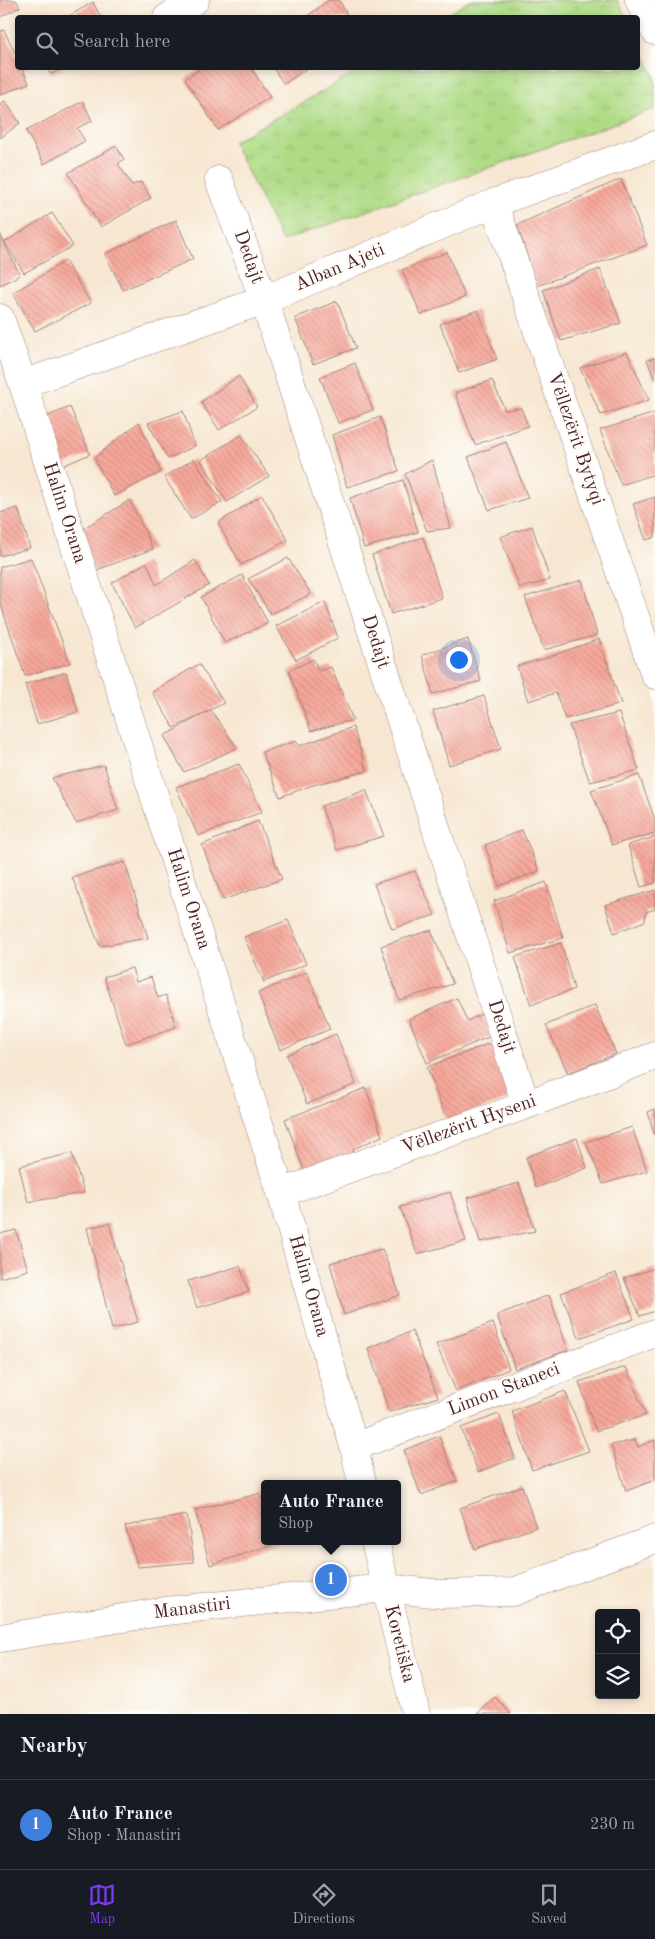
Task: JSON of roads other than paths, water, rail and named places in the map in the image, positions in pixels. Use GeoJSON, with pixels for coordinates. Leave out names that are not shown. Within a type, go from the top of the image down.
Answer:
{"type":"FeatureCollection","features":[{"type":"Feature","properties":{"kind":"street"},"geometry":{"type":"LineString","coordinates":[[172,15],[194,0]]}},
{"type":"Feature","properties":{"kind":"street"},"geometry":{"type":"LineString","coordinates":[[639,0],[655,31]]}},
{"type":"Feature","properties":{"kind":"street","name":"Alban Ajeti"},"geometry":{"type":"LineString","coordinates":[[23,384],[264,300],[494,202],[655,145]]}},
{"type":"Feature","properties":{"kind":"street","name":"Dedajt"},"geometry":{"type":"LineString","coordinates":[[219,180],[264,300],[526,1105]]}},
{"type":"Feature","properties":{"kind":"street","name":"Vëllezërit Bytyqi"},"geometry":{"type":"LineString","coordinates":[[494,202],[655,675]]}},
{"type":"Feature","properties":{"kind":"street","name":"Halim Orana"},"geometry":{"type":"LineString","coordinates":[[0,318],[23,384],[281,1192],[354,1447],[361,1480]]}},
{"type":"Feature","properties":{"kind":"street","name":"Vëllezërit Hyseni"},"geometry":{"type":"LineString","coordinates":[[281,1192],[526,1105],[655,1056]]}},
{"type":"Feature","properties":{"kind":"street","name":"Limon Staneci"},"geometry":{"type":"LineString","coordinates":[[354,1447],[655,1333]]}},
{"type":"Feature","properties":{"kind":"street","name":"Manastiri"},"geometry":{"type":"LineString","coordinates":[[0,1638],[166,1611],[385,1588],[442,1594],[513,1592],[655,1539]]}},
{"type":"Feature","properties":{"kind":"street"},"geometry":{"type":"LineString","coordinates":[[376,1545],[385,1588]]}},
{"type":"Feature","properties":{"kind":"street","name":"Koretiška"},"geometry":{"type":"LineString","coordinates":[[385,1588],[415,1710]]}},
{"type":"Feature","properties":{"kind":"place","name":"Auto France"},"geometry":{"type":"Point","coordinates":[331,1580]}}]}
